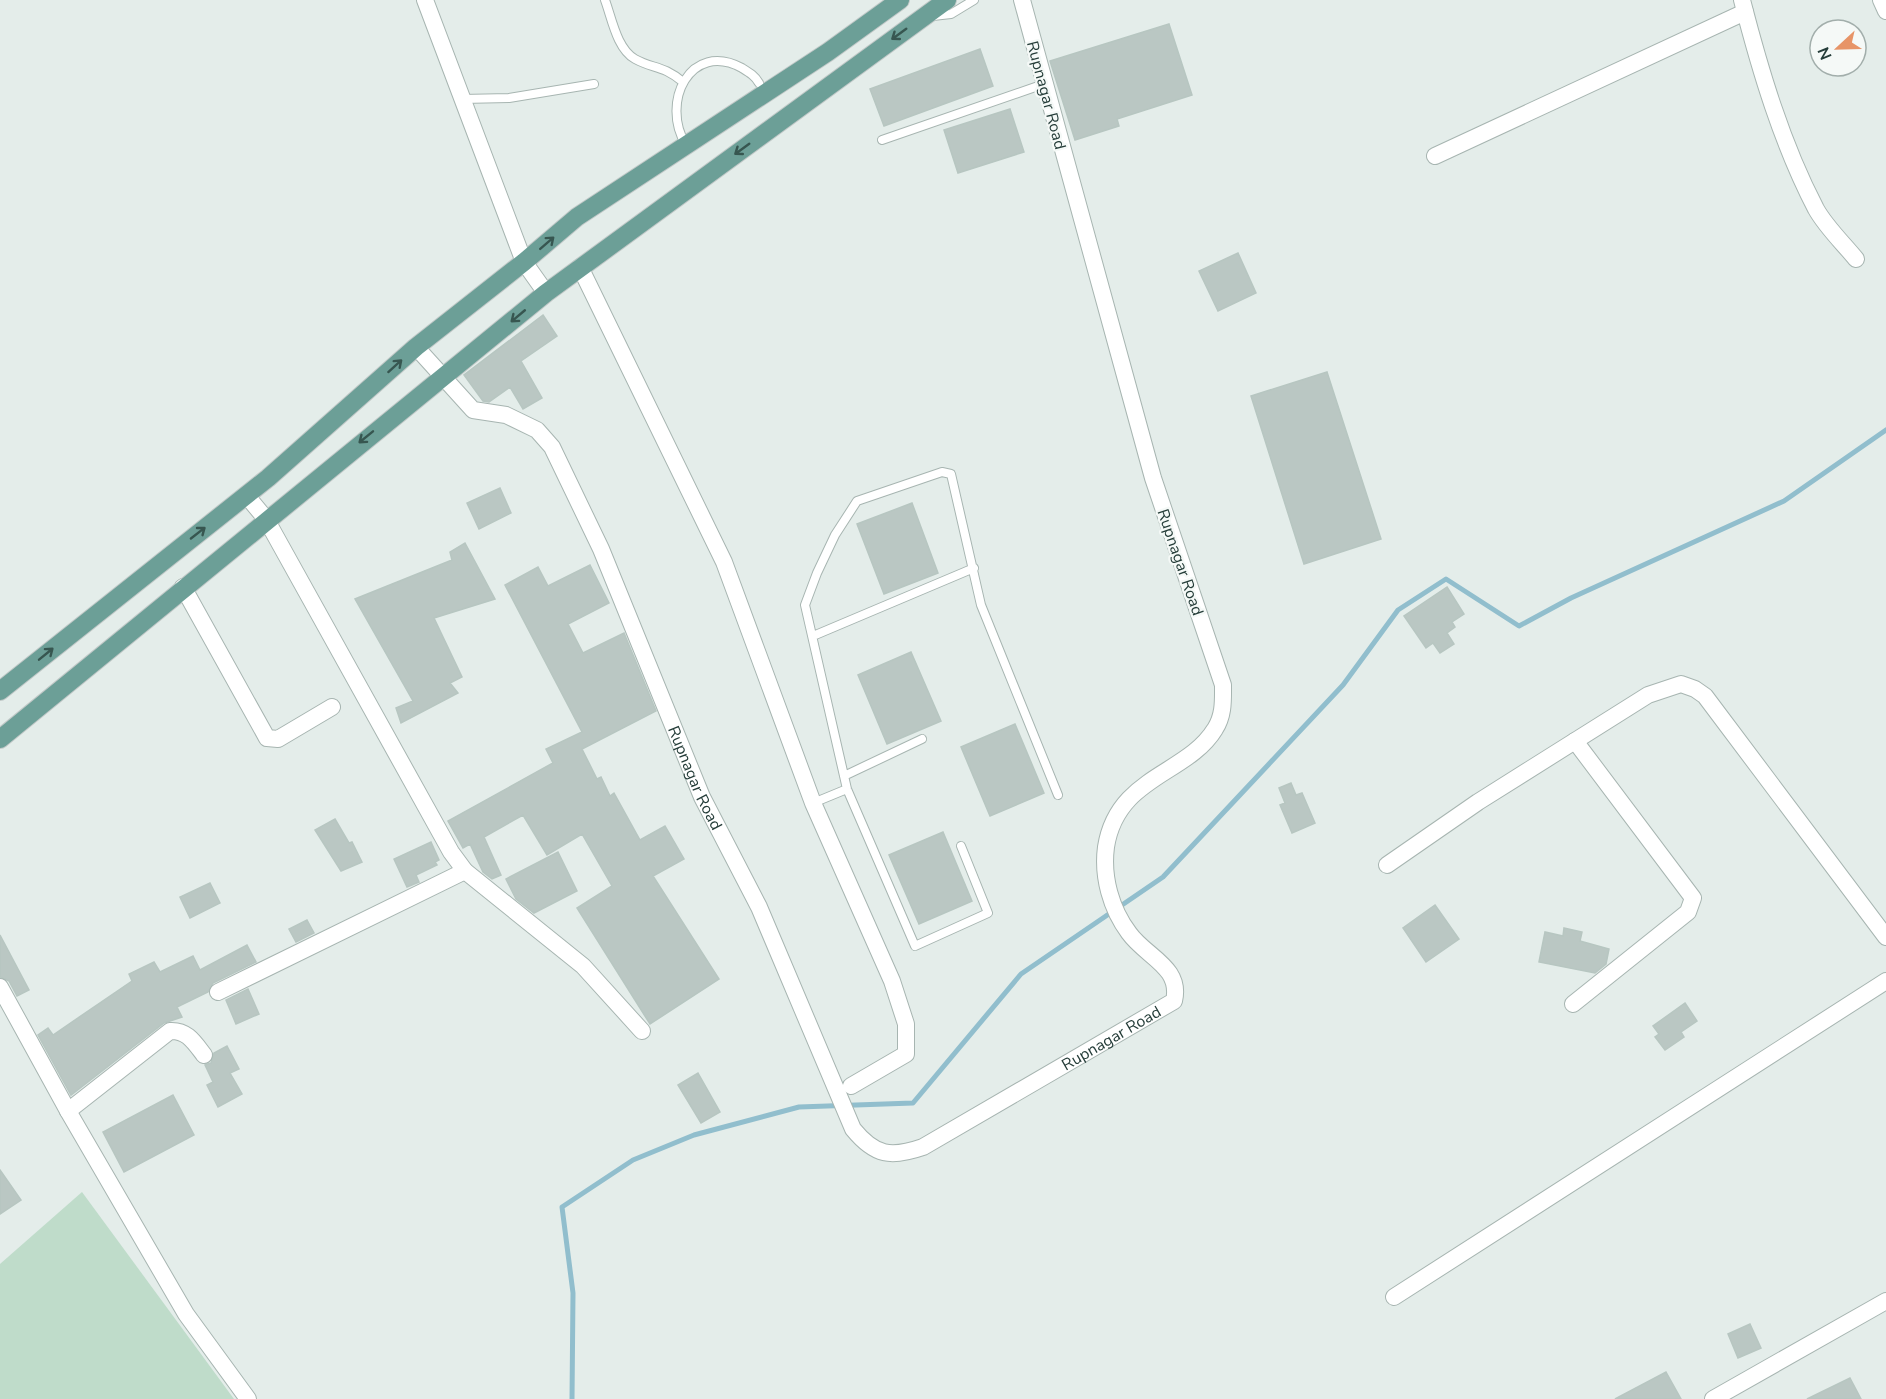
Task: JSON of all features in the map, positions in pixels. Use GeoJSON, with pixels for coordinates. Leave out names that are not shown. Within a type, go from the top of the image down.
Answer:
{"type":"FeatureCollection","features":[{"type":"Feature","properties":{"kind":"main road"},"geometry":{"type":"LineString","coordinates":[[0,691],[246,495],[416,346],[577,218],[828,52],[900,0]]}},
{"type":"Feature","properties":{"kind":"main road"},"geometry":{"type":"LineString","coordinates":[[0,739],[546,292],[947,0]]}},
{"type":"Feature","properties":{"kind":"street"},"geometry":{"type":"LineString","coordinates":[[425,0],[524,262],[546,292]]}},
{"type":"Feature","properties":{"kind":"street","name":"Rupnagar Road"},"geometry":{"type":"LineString","coordinates":[[416,346],[442,378],[473,410],[506,415],[537,430],[552,447],[601,549],[702,797],[759,907],[845,1090],[848,1116],[853,1129],[866,1145],[882,1153],[902,1155],[923,1147],[1174,1001],[1177,988],[1173,975],[1129,934],[1116,913],[1106,876],[1106,846],[1120,809],[1145,783],[1202,745],[1216,728],[1223,708],[1223,685],[1153,478],[1022,0]]}},
{"type":"Feature","properties":{"kind":"street"},"geometry":{"type":"LineString","coordinates":[[1881,0],[1886,11]]}},
{"type":"Feature","properties":{"kind":"street"},"geometry":{"type":"LineString","coordinates":[[1435,156],[1743,6],[1791,150],[1817,210],[1856,260]]}},
{"type":"Feature","properties":{"kind":"street"},"geometry":{"type":"LineString","coordinates":[[580,267],[724,562],[813,803],[892,981],[906,1024],[906,1054],[845,1090]]}},
{"type":"Feature","properties":{"kind":"street"},"geometry":{"type":"LineString","coordinates":[[246,495],[266,519],[452,852],[465,871],[583,966],[642,1031]]}},
{"type":"Feature","properties":{"kind":"street"},"geometry":{"type":"LineString","coordinates":[[183,587],[267,738],[278,739],[332,707]]}},
{"type":"Feature","properties":{"kind":"street"},"geometry":{"type":"LineString","coordinates":[[1387,865],[1478,802],[1648,695],[1666,687],[1681,684],[1695,689],[1704,696],[1886,937]]}},
{"type":"Feature","properties":{"kind":"street"},"geometry":{"type":"LineString","coordinates":[[1573,1004],[1688,912],[1693,898],[1575,741]]}},
{"type":"Feature","properties":{"kind":"street"},"geometry":{"type":"LineString","coordinates":[[218,992],[465,871]]}},
{"type":"Feature","properties":{"kind":"street"},"geometry":{"type":"LineString","coordinates":[[1394,1297],[1886,981]]}},
{"type":"Feature","properties":{"kind":"street"},"geometry":{"type":"LineString","coordinates":[[0,987],[68,1111],[186,1314],[248,1399]]}},
{"type":"Feature","properties":{"kind":"street"},"geometry":{"type":"LineString","coordinates":[[68,1111],[170,1031],[180,1031],[188,1035],[204,1055]]}},
{"type":"Feature","properties":{"kind":"street"},"geometry":{"type":"LineString","coordinates":[[1713,1399],[1886,1301]]}},
{"type":"Feature","properties":{"kind":"lane"},"geometry":{"type":"LineString","coordinates":[[605,0],[621,43],[628,54],[637,60],[672,72],[683,81]]}},
{"type":"Feature","properties":{"kind":"lane"},"geometry":{"type":"LineString","coordinates":[[923,17],[951,14],[974,0]]}},
{"type":"Feature","properties":{"kind":"lane"},"geometry":{"type":"LineString","coordinates":[[686,145],[677,130],[675,115],[683,81],[693,70],[706,63],[721,60],[753,74],[759,83]]}},
{"type":"Feature","properties":{"kind":"lane"},"geometry":{"type":"LineString","coordinates":[[462,99],[509,98],[594,84]]}},
{"type":"Feature","properties":{"kind":"lane"},"geometry":{"type":"LineString","coordinates":[[882,140],[1044,84]]}},
{"type":"Feature","properties":{"kind":"lane"},"geometry":{"type":"LineString","coordinates":[[961,846],[988,913],[915,946],[847,789],[806,605],[817,573],[835,535],[857,501],[942,472],[951,474],[981,605],[1059,795]]}},
{"type":"Feature","properties":{"kind":"lane"},"geometry":{"type":"LineString","coordinates":[[813,636],[974,568]]}},
{"type":"Feature","properties":{"kind":"lane"},"geometry":{"type":"LineString","coordinates":[[844,776],[922,739]]}},
{"type":"Feature","properties":{"kind":"lane"},"geometry":{"type":"LineString","coordinates":[[813,803],[847,789]]}},
{"type":"Feature","properties":{"kind":"green space"},"geometry":{"type":"Polygon","coordinates":[[[82,1192],[234,1399],[0,1399],[0,1264],[82,1192]]]}},
{"type":"Feature","properties":{"kind":"building"},"geometry":{"type":"Polygon","coordinates":[[[1169,24],[1192,95],[1117,119],[1119,126],[1075,140],[1050,61],[1169,24]]]}},
{"type":"Feature","properties":{"kind":"building"},"geometry":{"type":"Polygon","coordinates":[[[980,49],[993,86],[884,126],[870,89],[980,49]]]}},
{"type":"Feature","properties":{"kind":"building"},"geometry":{"type":"Polygon","coordinates":[[[1010,109],[1024,152],[958,173],[944,130],[1010,109]]]}},
{"type":"Feature","properties":{"kind":"building"},"geometry":{"type":"Polygon","coordinates":[[[1238,253],[1256,293],[1218,311],[1199,271],[1238,253]]]}},
{"type":"Feature","properties":{"kind":"building"},"geometry":{"type":"Polygon","coordinates":[[[543,315],[557,336],[521,361],[542,398],[523,409],[510,387],[489,402],[483,401],[464,375],[543,315]]]}},
{"type":"Feature","properties":{"kind":"building"},"geometry":{"type":"Polygon","coordinates":[[[1327,372],[1381,539],[1304,564],[1251,396],[1327,372]]]}},
{"type":"Feature","properties":{"kind":"building"},"geometry":{"type":"Polygon","coordinates":[[[500,488],[511,513],[479,529],[467,503],[500,488]]]}},
{"type":"Feature","properties":{"kind":"building"},"geometry":{"type":"Polygon","coordinates":[[[912,503],[938,573],[884,594],[857,524],[912,503]]]}},
{"type":"Feature","properties":{"kind":"building"},"geometry":{"type":"Polygon","coordinates":[[[465,543],[495,599],[434,618],[462,677],[450,683],[458,693],[401,723],[396,708],[413,701],[355,599],[452,560],[450,552],[465,543]]]}},
{"type":"Feature","properties":{"kind":"building"},"geometry":{"type":"Polygon","coordinates":[[[590,565],[609,603],[568,624],[583,653],[624,633],[656,711],[582,749],[597,779],[601,777],[610,796],[614,793],[640,840],[665,826],[684,859],[653,876],[719,979],[650,1024],[577,908],[612,886],[582,834],[547,855],[523,815],[484,837],[501,875],[492,879],[483,872],[470,844],[463,848],[448,821],[553,763],[546,749],[582,732],[505,585],[538,567],[548,586],[590,565]]]}},
{"type":"Feature","properties":{"kind":"building"},"geometry":{"type":"Polygon","coordinates":[[[1447,587],[1464,614],[1452,622],[1455,627],[1447,633],[1454,644],[1440,653],[1433,643],[1426,648],[1404,616],[1447,587]]]}},
{"type":"Feature","properties":{"kind":"building"},"geometry":{"type":"Polygon","coordinates":[[[911,652],[941,721],[887,744],[858,675],[911,652]]]}},
{"type":"Feature","properties":{"kind":"building"},"geometry":{"type":"Polygon","coordinates":[[[1015,724],[1044,793],[990,816],[961,747],[1015,724]]]}},
{"type":"Feature","properties":{"kind":"building"},"geometry":{"type":"Polygon","coordinates":[[[1291,783],[1296,795],[1302,793],[1315,823],[1292,833],[1280,805],[1285,803],[1279,788],[1291,783]]]}},
{"type":"Feature","properties":{"kind":"building"},"geometry":{"type":"Polygon","coordinates":[[[335,819],[349,843],[352,842],[362,862],[341,871],[315,830],[335,819]]]}},
{"type":"Feature","properties":{"kind":"building"},"geometry":{"type":"Polygon","coordinates":[[[943,832],[972,901],[919,924],[889,855],[943,832]]]}},
{"type":"Feature","properties":{"kind":"building"},"geometry":{"type":"Polygon","coordinates":[[[431,842],[439,860],[435,862],[437,865],[416,875],[419,882],[407,887],[394,859],[431,842]]]}},
{"type":"Feature","properties":{"kind":"building"},"geometry":{"type":"Polygon","coordinates":[[[558,852],[577,891],[534,913],[516,899],[506,879],[558,852]]]}},
{"type":"Feature","properties":{"kind":"building"},"geometry":{"type":"Polygon","coordinates":[[[210,883],[220,903],[190,918],[180,897],[210,883]]]}},
{"type":"Feature","properties":{"kind":"building"},"geometry":{"type":"Polygon","coordinates":[[[1435,905],[1459,939],[1426,962],[1403,928],[1435,905]]]}},
{"type":"Feature","properties":{"kind":"building"},"geometry":{"type":"Polygon","coordinates":[[[307,920],[314,933],[296,942],[289,929],[307,920]]]}},
{"type":"Feature","properties":{"kind":"building"},"geometry":{"type":"Polygon","coordinates":[[[1564,928],[1582,932],[1580,941],[1609,949],[1606,964],[1595,973],[1539,962],[1545,932],[1563,936],[1564,928]]]}},
{"type":"Feature","properties":{"kind":"building"},"geometry":{"type":"Polygon","coordinates":[[[0,935],[29,990],[17,996],[9,981],[0,977],[0,935]]]}},
{"type":"Feature","properties":{"kind":"building"},"geometry":{"type":"Polygon","coordinates":[[[247,945],[256,962],[213,983],[208,992],[177,1007],[182,1017],[164,1023],[71,1095],[38,1035],[48,1028],[53,1035],[132,981],[129,974],[154,962],[160,972],[193,956],[200,970],[247,945]]]}},
{"type":"Feature","properties":{"kind":"building"},"geometry":{"type":"Polygon","coordinates":[[[248,989],[259,1014],[236,1024],[226,1000],[248,989]]]}},
{"type":"Feature","properties":{"kind":"building"},"geometry":{"type":"Polygon","coordinates":[[[1685,1003],[1697,1021],[1681,1032],[1684,1037],[1665,1050],[1655,1037],[1659,1034],[1653,1026],[1685,1003]]]}},
{"type":"Feature","properties":{"kind":"building"},"geometry":{"type":"Polygon","coordinates":[[[227,1046],[239,1069],[230,1073],[242,1094],[218,1107],[207,1085],[213,1082],[205,1065],[211,1063],[214,1053],[227,1046]]]}},
{"type":"Feature","properties":{"kind":"building"},"geometry":{"type":"Polygon","coordinates":[[[698,1073],[720,1112],[701,1123],[678,1085],[698,1073]]]}},
{"type":"Feature","properties":{"kind":"building"},"geometry":{"type":"Polygon","coordinates":[[[173,1095],[194,1135],[124,1172],[103,1132],[173,1095]]]}},
{"type":"Feature","properties":{"kind":"building"},"geometry":{"type":"Polygon","coordinates":[[[0,1170],[21,1200],[0,1214],[0,1170]]]}},
{"type":"Feature","properties":{"kind":"building"},"geometry":{"type":"Polygon","coordinates":[[[1750,1324],[1761,1348],[1738,1358],[1728,1334],[1750,1324]]]}},
{"type":"Feature","properties":{"kind":"building"},"geometry":{"type":"Polygon","coordinates":[[[1666,1372],[1681,1399],[1615,1399],[1666,1372]]]}},
{"type":"Feature","properties":{"kind":"building"},"geometry":{"type":"Polygon","coordinates":[[[1850,1378],[1861,1399],[1807,1399],[1850,1378]]]}},
{"type":"Feature","properties":{"kind":"waterway"},"geometry":{"type":"LineString","coordinates":[[572,1399],[573,1293],[562,1207],[633,1160],[694,1135],[799,1107],[913,1103],[1021,974],[1163,877],[1343,685],[1398,610],[1446,579],[1519,626],[1571,598],[1784,501],[1886,430]]}}]}
